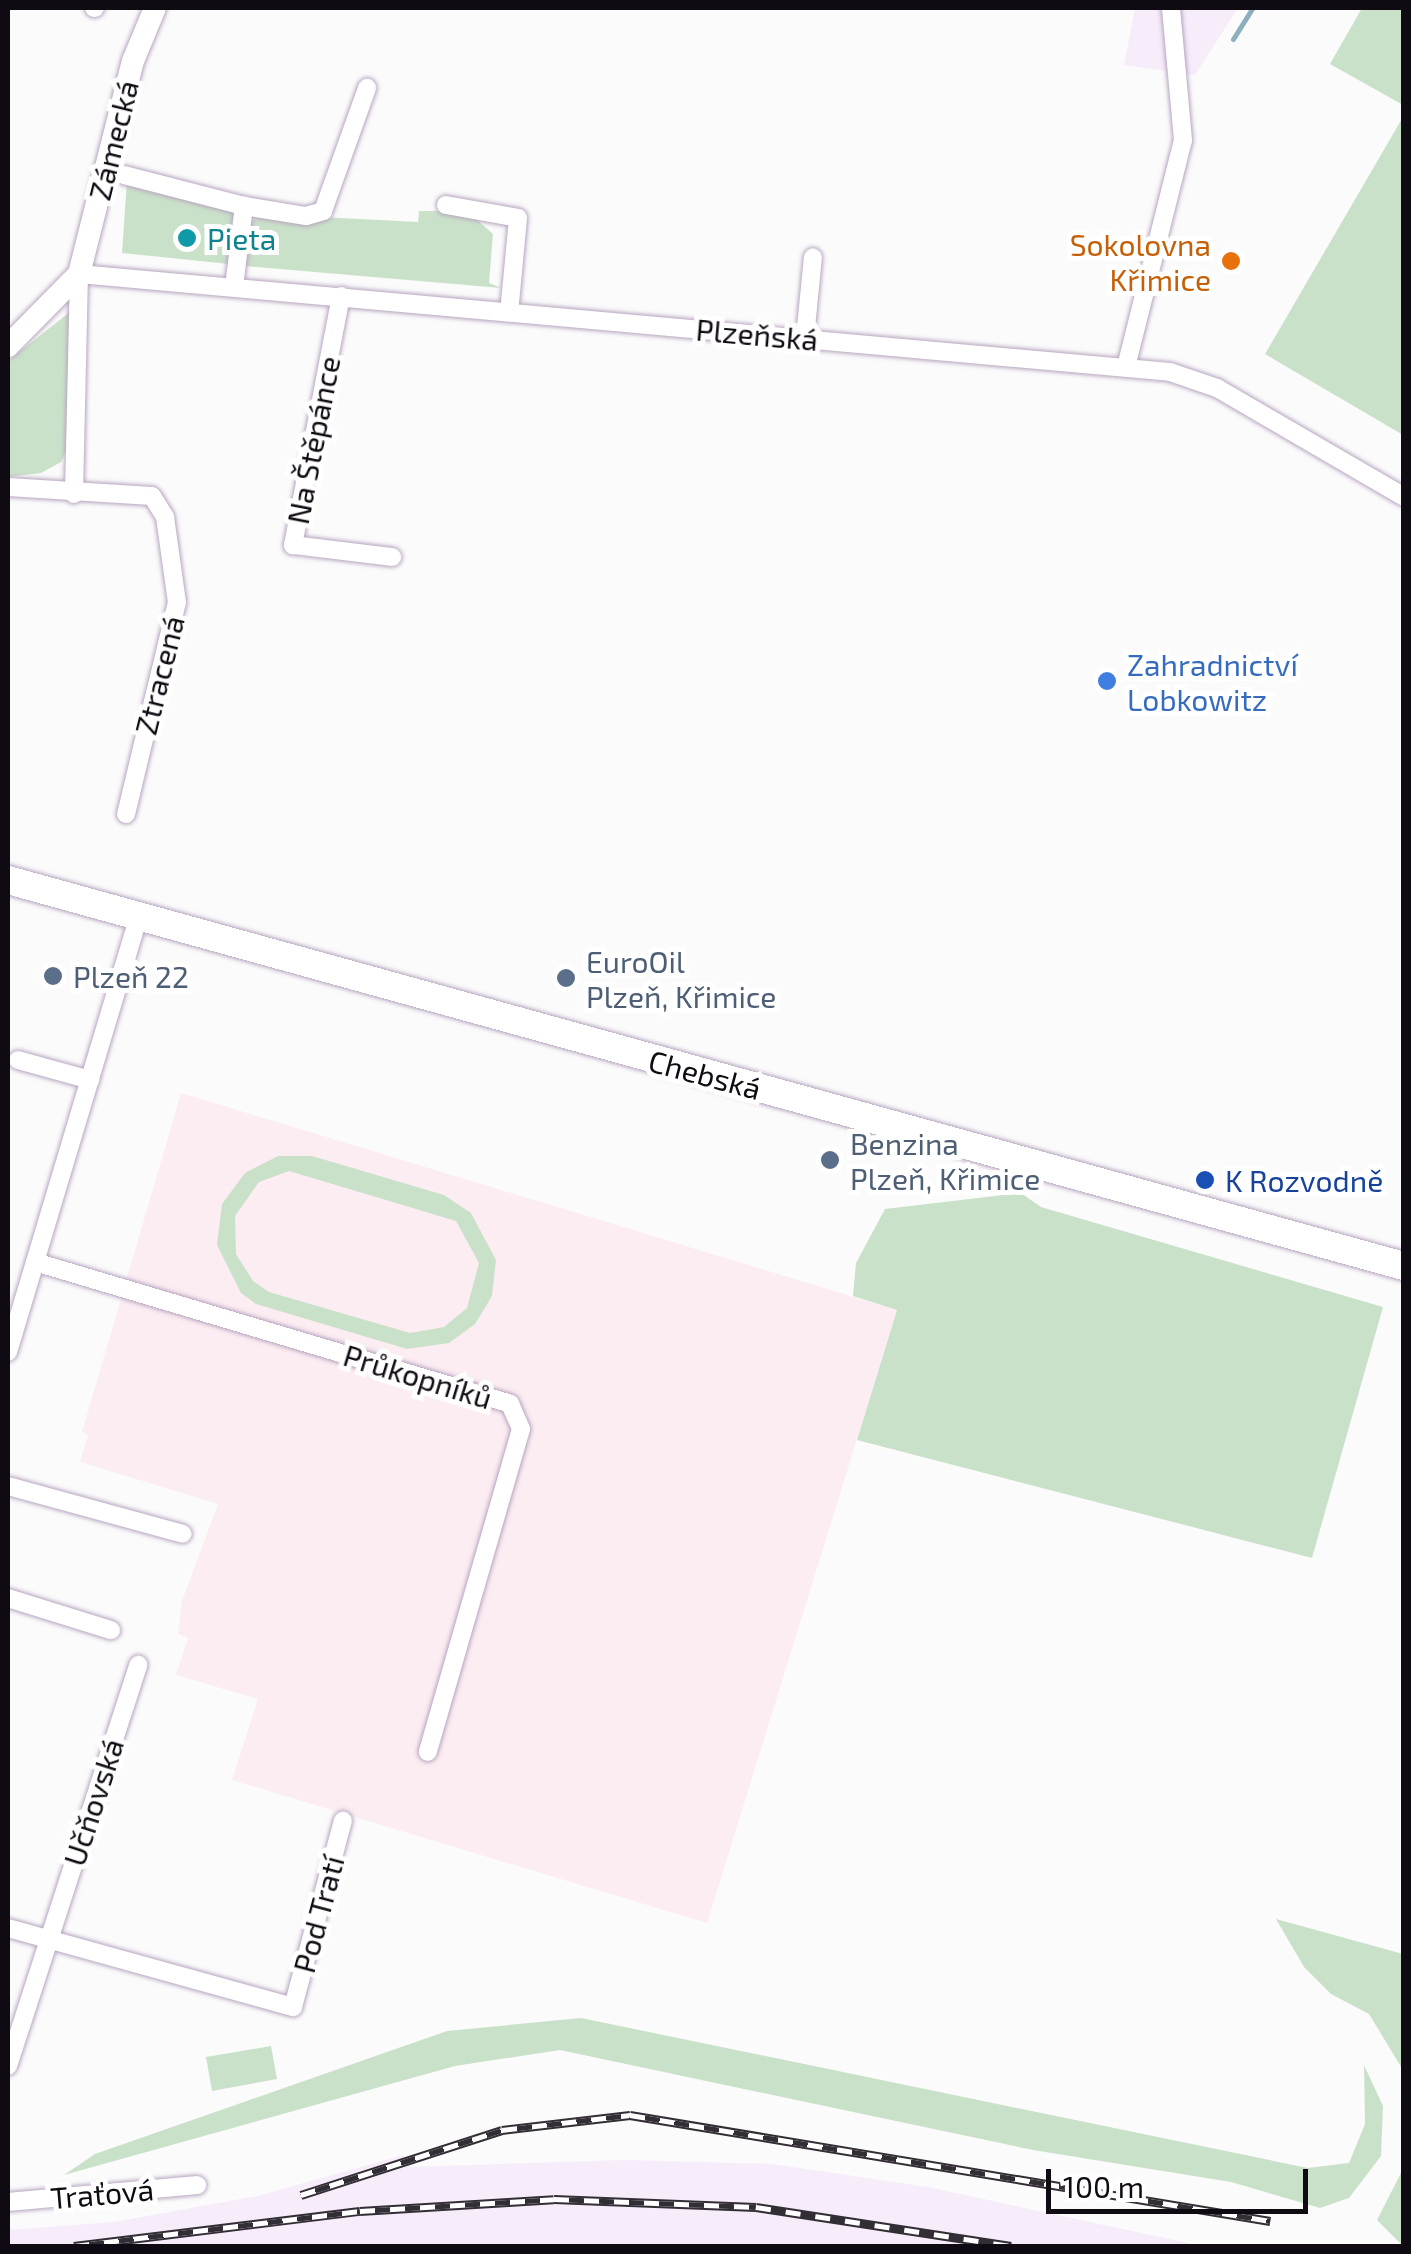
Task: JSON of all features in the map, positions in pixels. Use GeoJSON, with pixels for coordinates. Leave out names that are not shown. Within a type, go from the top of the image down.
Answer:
{"type":"FeatureCollection","features":[{"type":"Feature","properties":{"kind":"main road","name":"Chebská"},"geometry":{"type":"LineString","coordinates":[[8,880],[1404,1266]]}},
{"type":"Feature","properties":{"kind":"street","name":"Zámecká"},"geometry":{"type":"LineString","coordinates":[[79,274],[133,61],[155,8]]}},
{"type":"Feature","properties":{"kind":"street"},"geometry":{"type":"LineString","coordinates":[[1126,367],[1184,140],[1171,8]]}},
{"type":"Feature","properties":{"kind":"street"},"geometry":{"type":"LineString","coordinates":[[124,175],[244,206],[306,216],[323,211],[366,88]]}},
{"type":"Feature","properties":{"kind":"street"},"geometry":{"type":"LineString","coordinates":[[446,205],[518,218],[509,313]]}},
{"type":"Feature","properties":{"kind":"street"},"geometry":{"type":"LineString","coordinates":[[234,287],[244,206]]}},
{"type":"Feature","properties":{"kind":"street"},"geometry":{"type":"LineString","coordinates":[[804,338],[813,257]]}},
{"type":"Feature","properties":{"kind":"street","name":"Plzeňská"},"geometry":{"type":"LineString","coordinates":[[79,274],[1170,372],[1218,388],[1404,497]]}},
{"type":"Feature","properties":{"kind":"street"},"geometry":{"type":"LineString","coordinates":[[8,346],[79,274]]}},
{"type":"Feature","properties":{"kind":"street"},"geometry":{"type":"LineString","coordinates":[[8,487],[74,494],[79,274]]}},
{"type":"Feature","properties":{"kind":"street","name":"Na Štěpánce"},"geometry":{"type":"LineString","coordinates":[[341,296],[293,545],[392,557]]}},
{"type":"Feature","properties":{"kind":"street","name":"Ztracená"},"geometry":{"type":"LineString","coordinates":[[74,494],[152,496],[165,517],[177,602],[126,814]]}},
{"type":"Feature","properties":{"kind":"street"},"geometry":{"type":"LineString","coordinates":[[8,1352],[140,915]]}},
{"type":"Feature","properties":{"kind":"street"},"geometry":{"type":"LineString","coordinates":[[18,1060],[90,1080]]}},
{"type":"Feature","properties":{"kind":"street","name":"Průkopníků"},"geometry":{"type":"LineString","coordinates":[[34,1262],[510,1404],[521,1429],[428,1752]]}},
{"type":"Feature","properties":{"kind":"street"},"geometry":{"type":"LineString","coordinates":[[8,1486],[183,1534]]}},
{"type":"Feature","properties":{"kind":"street"},"geometry":{"type":"LineString","coordinates":[[8,1598],[111,1630]]}},
{"type":"Feature","properties":{"kind":"street","name":"Učňovská"},"geometry":{"type":"LineString","coordinates":[[8,2066],[138,1665]]}},
{"type":"Feature","properties":{"kind":"street","name":"Pod Tratí"},"geometry":{"type":"LineString","coordinates":[[48,1939],[293,2007],[344,1821]]}},
{"type":"Feature","properties":{"kind":"street"},"geometry":{"type":"LineString","coordinates":[[8,1928],[48,1939]]}},
{"type":"Feature","properties":{"kind":"street","name":"Traťová"},"geometry":{"type":"LineString","coordinates":[[8,2202],[197,2185]]}},
{"type":"Feature","properties":{"kind":"shaded area"},"geometry":{"type":"Polygon","coordinates":[[[1135,8],[1238,8],[1195,75],[1124,65],[1135,8]]]}},
{"type":"Feature","properties":{"kind":"shaded area"},"geometry":{"type":"Polygon","coordinates":[[[181,1093],[897,1310],[707,1923],[232,1780],[258,1699],[176,1675],[188,1638],[178,1634],[182,1601],[218,1504],[80,1462],[88,1435],[82,1432],[181,1093]]]}},
{"type":"Feature","properties":{"kind":"shaded area"},"geometry":{"type":"Polygon","coordinates":[[[403,2155],[411,2167],[625,2160],[772,2164],[928,2187],[1202,2246],[8,2246],[8,2230],[114,2222],[258,2196],[403,2155]]]}},
{"type":"Feature","properties":{"kind":"green space"},"geometry":{"type":"Polygon","coordinates":[[[1362,8],[1403,8],[1403,105],[1330,64],[1362,8]]]}},
{"type":"Feature","properties":{"kind":"green space"},"geometry":{"type":"Polygon","coordinates":[[[1403,117],[1403,435],[1265,354],[1403,117]]]}},
{"type":"Feature","properties":{"kind":"green space"},"geometry":{"type":"Polygon","coordinates":[[[127,180],[234,213],[229,264],[122,253],[127,180]]]}},
{"type":"Feature","properties":{"kind":"green space"},"geometry":{"type":"Polygon","coordinates":[[[419,211],[467,211],[493,234],[489,283],[501,288],[245,266],[249,224],[262,214],[418,222],[419,211]]]}},
{"type":"Feature","properties":{"kind":"green space"},"geometry":{"type":"Polygon","coordinates":[[[71,311],[68,447],[61,462],[41,473],[8,477],[8,361],[71,311]]]}},
{"type":"Feature","properties":{"kind":"green space"},"geometry":{"type":"Polygon","coordinates":[[[278,1156],[312,1156],[444,1195],[471,1213],[496,1260],[492,1296],[475,1324],[449,1343],[407,1349],[256,1304],[241,1293],[217,1245],[222,1204],[245,1173],[278,1156]],[[289,1171],[259,1182],[235,1216],[236,1254],[253,1281],[269,1292],[410,1333],[444,1327],[467,1308],[479,1263],[456,1221],[289,1171]]]}},
{"type":"Feature","properties":{"kind":"green space"},"geometry":{"type":"Polygon","coordinates":[[[1021,1193],[1041,1207],[1383,1307],[1312,1558],[857,1440],[897,1310],[853,1296],[856,1263],[885,1209],[1021,1193]]]}},
{"type":"Feature","properties":{"kind":"green space"},"geometry":{"type":"Polygon","coordinates":[[[1276,1919],[1403,1954],[1403,2070],[1369,2014],[1331,1994],[1304,1967],[1276,1919]]]}},
{"type":"Feature","properties":{"kind":"green space"},"geometry":{"type":"Polygon","coordinates":[[[581,2018],[1308,2168],[1349,2163],[1365,2124],[1364,2065],[1383,2106],[1381,2156],[1349,2198],[1320,2208],[1231,2182],[1033,2150],[560,2050],[455,2066],[64,2175],[95,2154],[447,2031],[581,2018]]]}},
{"type":"Feature","properties":{"kind":"green space"},"geometry":{"type":"Polygon","coordinates":[[[271,2046],[277,2079],[212,2091],[206,2057],[271,2046]]]}},
{"type":"Feature","properties":{"kind":"green space"},"geometry":{"type":"Polygon","coordinates":[[[1403,2169],[1404,2246],[1377,2220],[1403,2169]]]}},
{"type":"Feature","properties":{"kind":"waterway"},"geometry":{"type":"LineString","coordinates":[[1233,39],[1252,8]]}},
{"type":"Feature","properties":{"kind":"railway"},"geometry":{"type":"LineString","coordinates":[[301,2195],[502,2130],[630,2115],[1270,2221]]}},
{"type":"Feature","properties":{"kind":"railway"},"geometry":{"type":"LineString","coordinates":[[74,2246],[360,2211],[554,2199],[756,2207],[1011,2246]]}},
{"type":"Feature","properties":{"kind":"place","name":"Pieta"},"geometry":{"type":"Point","coordinates":[187,238]}},
{"type":"Feature","properties":{"kind":"place","name":"Sokolovna Křimice"},"geometry":{"type":"Point","coordinates":[1231,261]}},
{"type":"Feature","properties":{"kind":"place","name":"Zahradnictví Lobkowitz"},"geometry":{"type":"Point","coordinates":[1107,681]}},
{"type":"Feature","properties":{"kind":"place","name":"Plzeň 22"},"geometry":{"type":"Point","coordinates":[53,976]}},
{"type":"Feature","properties":{"kind":"place","name":"EuroOil Plzeň, Křimice"},"geometry":{"type":"Point","coordinates":[566,978]}},
{"type":"Feature","properties":{"kind":"place","name":"Benzina Plzeň, Křimice"},"geometry":{"type":"Point","coordinates":[830,1160]}},
{"type":"Feature","properties":{"kind":"place","name":"K Rozvodně"},"geometry":{"type":"Point","coordinates":[1205,1180]}}]}
